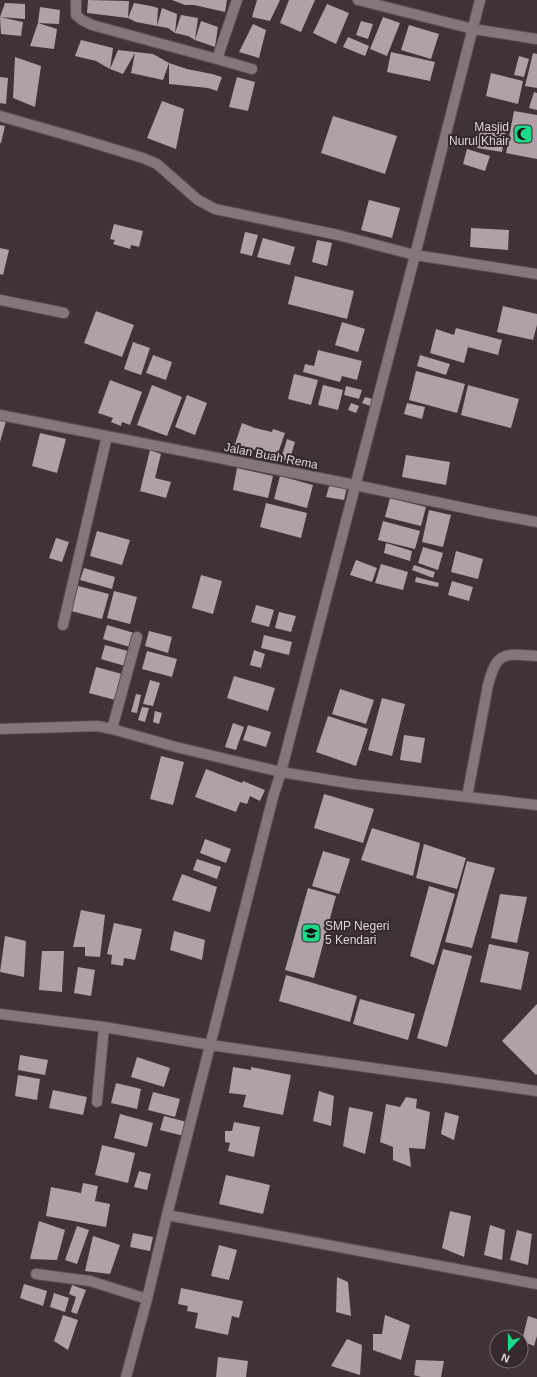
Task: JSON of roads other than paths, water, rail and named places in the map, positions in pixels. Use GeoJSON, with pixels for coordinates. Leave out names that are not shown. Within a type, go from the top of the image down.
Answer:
{"type":"FeatureCollection","features":[{"type":"Feature","properties":{"kind":"street"},"geometry":{"type":"LineString","coordinates":[[73,0],[76,15],[82,20],[92,24],[252,69]]}},
{"type":"Feature","properties":{"kind":"street"},"geometry":{"type":"LineString","coordinates":[[217,59],[237,0]]}},
{"type":"Feature","properties":{"kind":"street"},"geometry":{"type":"LineString","coordinates":[[358,0],[473,29],[537,39]]}},
{"type":"Feature","properties":{"kind":"street"},"geometry":{"type":"LineString","coordinates":[[126,1377],[147,1300],[167,1215],[273,796],[281,772],[480,0]]}},
{"type":"Feature","properties":{"kind":"street"},"geometry":{"type":"LineString","coordinates":[[0,116],[77,138],[157,164],[198,200],[215,209],[338,235],[415,256],[537,274]]}},
{"type":"Feature","properties":{"kind":"street"},"geometry":{"type":"LineString","coordinates":[[0,300],[64,313]]}},
{"type":"Feature","properties":{"kind":"street","name":"Jalan Buah Rema"},"geometry":{"type":"LineString","coordinates":[[0,415],[537,522]]}},
{"type":"Feature","properties":{"kind":"street"},"geometry":{"type":"LineString","coordinates":[[64,625],[107,436]]}},
{"type":"Feature","properties":{"kind":"street"},"geometry":{"type":"LineString","coordinates":[[112,729],[138,637]]}},
{"type":"Feature","properties":{"kind":"street"},"geometry":{"type":"LineString","coordinates":[[467,797],[491,672],[501,657],[513,655],[537,656]]}},
{"type":"Feature","properties":{"kind":"street"},"geometry":{"type":"LineString","coordinates":[[0,729],[91,726],[112,729],[176,747],[281,772],[354,784],[537,805]]}},
{"type":"Feature","properties":{"kind":"street"},"geometry":{"type":"LineString","coordinates":[[0,1014],[104,1027],[210,1046],[537,1091]]}},
{"type":"Feature","properties":{"kind":"street"},"geometry":{"type":"LineString","coordinates":[[97,1102],[104,1027]]}},
{"type":"Feature","properties":{"kind":"street"},"geometry":{"type":"LineString","coordinates":[[167,1215],[537,1284]]}},
{"type":"Feature","properties":{"kind":"street"},"geometry":{"type":"LineString","coordinates":[[36,1274],[90,1281],[147,1300]]}},
{"type":"Feature","properties":{"kind":"place","name":"Masjid Nurul Khair"},"geometry":{"type":"Point","coordinates":[523,134]}},
{"type":"Feature","properties":{"kind":"place","name":"SMP Negeri 5 Kendari"},"geometry":{"type":"Point","coordinates":[311,933]}}]}
